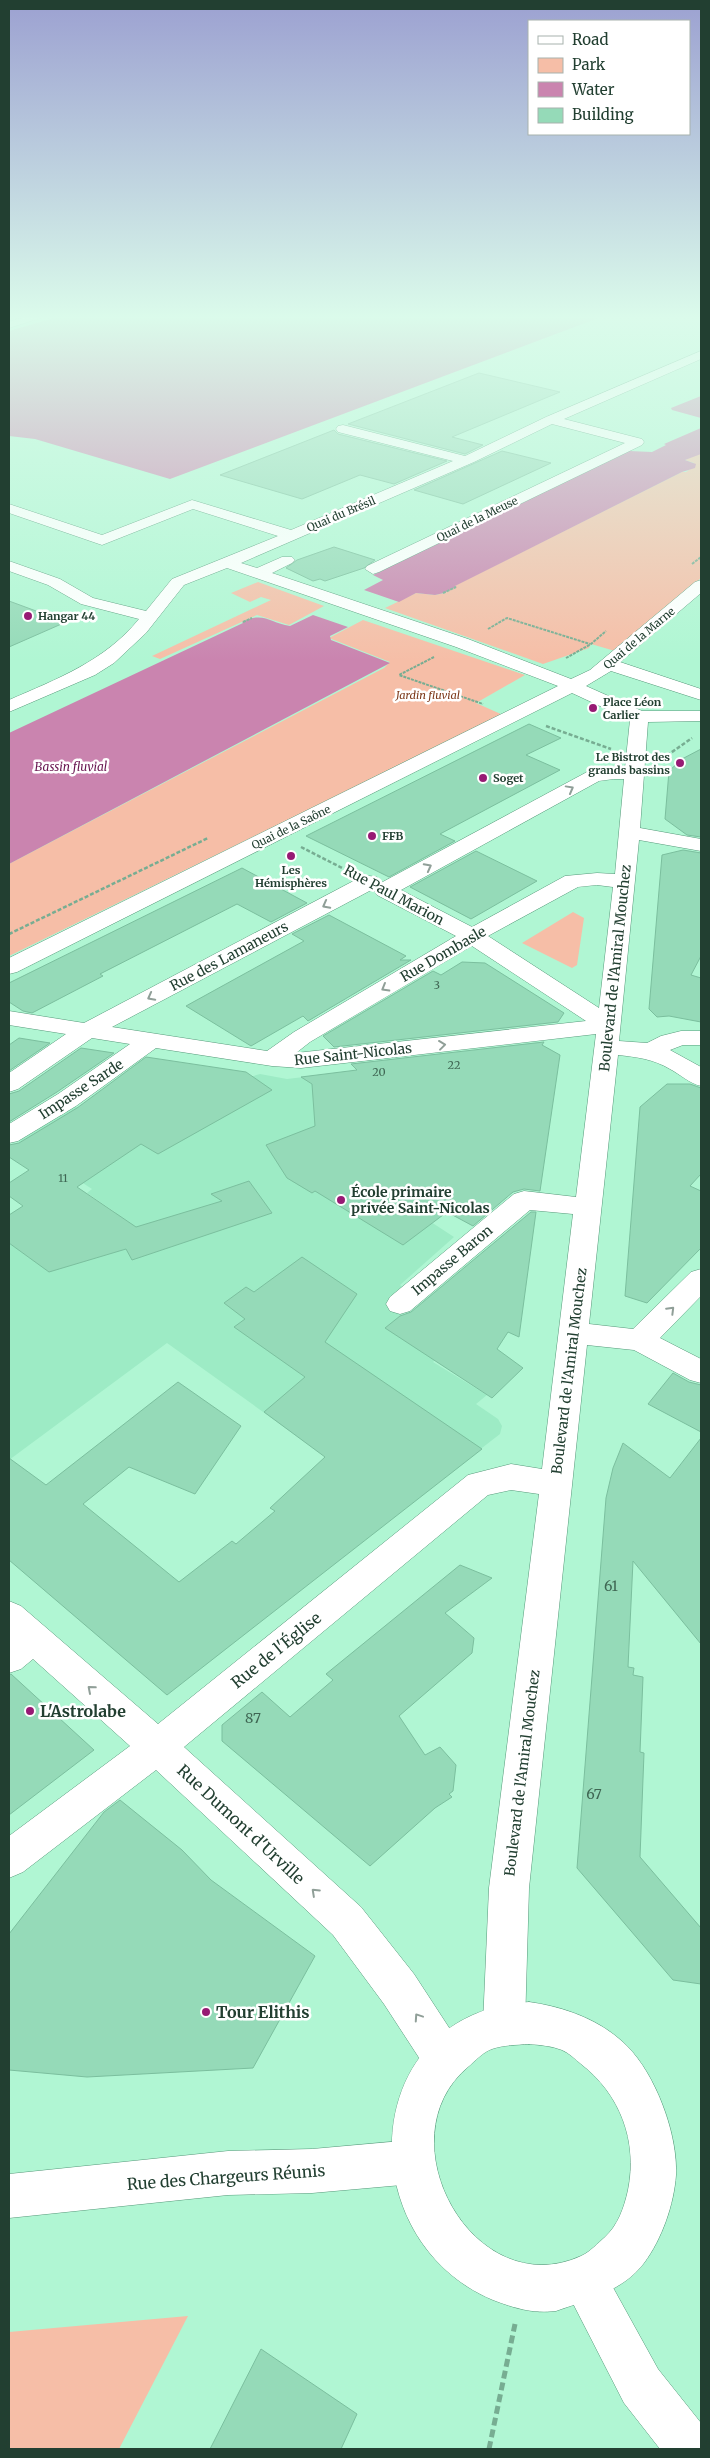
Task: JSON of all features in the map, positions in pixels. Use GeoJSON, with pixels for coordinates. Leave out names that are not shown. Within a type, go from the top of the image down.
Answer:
{"type":"FeatureCollection","features":[{"type":"Feature","properties":{"kind":"street"},"geometry":{"type":"LineString","coordinates":[[354,432],[466,460]]}},
{"type":"Feature","properties":{"kind":"street","name":"Quai du Brésil"},"geometry":{"type":"LineString","coordinates":[[9,707],[89,671],[124,645],[150,617],[178,582],[227,563],[466,460],[526,432]]}},
{"type":"Feature","properties":{"kind":"street","name":"Quai de la Meuse"},"geometry":{"type":"LineString","coordinates":[[373,569],[637,442],[597,432]]}},
{"type":"Feature","properties":{"kind":"street"},"geometry":{"type":"LineString","coordinates":[[9,508],[102,540],[192,504],[292,535]]}},
{"type":"Feature","properties":{"kind":"street"},"geometry":{"type":"LineString","coordinates":[[257,574],[287,560]]}},
{"type":"Feature","properties":{"kind":"street"},"geometry":{"type":"LineString","coordinates":[[227,563],[541,672],[639,717],[701,716]]}},
{"type":"Feature","properties":{"kind":"street"},"geometry":{"type":"LineString","coordinates":[[9,566],[54,582],[87,601],[150,617]]}},
{"type":"Feature","properties":{"kind":"street","name":"Quai de la Marne"},"geometry":{"type":"LineString","coordinates":[[573,686],[596,674],[701,585]]}},
{"type":"Feature","properties":{"kind":"street"},"geometry":{"type":"LineString","coordinates":[[608,664],[701,695]]}},
{"type":"Feature","properties":{"kind":"street","name":"Quai de la Saône"},"geometry":{"type":"LineString","coordinates":[[9,967],[573,686]]}},
{"type":"Feature","properties":{"kind":"street","name":"Boulevard de l'Amiral Mouchez"},"geometry":{"type":"LineString","coordinates":[[504,2024],[509,1888],[630,832],[624,774],[639,717]]}},
{"type":"Feature","properties":{"kind":"street","name":"Rue des Lamaneurs"},"geometry":{"type":"LineString","coordinates":[[9,1084],[88,1030],[594,776],[624,774]]}},
{"type":"Feature","properties":{"kind":"street"},"geometry":{"type":"LineString","coordinates":[[630,832],[701,845]]}},
{"type":"Feature","properties":{"kind":"street","name":"Rue Dombasle"},"geometry":{"type":"LineString","coordinates":[[272,1059],[302,1037],[472,936],[573,881],[597,879],[625,880]]}},
{"type":"Feature","properties":{"kind":"street","name":"Rue Paul Marion"},"geometry":{"type":"LineString","coordinates":[[377,886],[472,936],[608,1036],[678,1063],[701,1078]]}},
{"type":"Feature","properties":{"kind":"street","name":"Rue Saint-Nicolas"},"geometry":{"type":"LineString","coordinates":[[9,1018],[301,1062],[608,1036]]}},
{"type":"Feature","properties":{"kind":"street"},"geometry":{"type":"LineString","coordinates":[[651,1051],[666,1042],[690,1036],[701,1038]]}},
{"type":"Feature","properties":{"kind":"street","name":"Impasse Sarde"},"geometry":{"type":"LineString","coordinates":[[9,1135],[66,1100],[152,1040]]}},
{"type":"Feature","properties":{"kind":"street","name":"Impasse Baron"},"geometry":{"type":"LineString","coordinates":[[400,1304],[524,1200],[588,1207]]}},
{"type":"Feature","properties":{"kind":"street"},"geometry":{"type":"LineString","coordinates":[[640,1340],[701,1279]]}},
{"type":"Feature","properties":{"kind":"street"},"geometry":{"type":"LineString","coordinates":[[572,1334],[640,1340],[701,1372]]}},
{"type":"Feature","properties":{"kind":"street","name":"Rue de l'Église"},"geometry":{"type":"LineString","coordinates":[[9,1859],[157,1747],[479,1484],[511,1478],[555,1484]]}},
{"type":"Feature","properties":{"kind":"street","name":"Rue Dumont d'Urville"},"geometry":{"type":"LineString","coordinates":[[17,1637],[157,1747],[346,1921],[399,1989],[444,2058]]}},
{"type":"Feature","properties":{"kind":"street"},"geometry":{"type":"LineString","coordinates":[[528,2023],[553,2027],[578,2036],[600,2051],[620,2070],[630,2085],[647,2120],[653,2145],[655,2173],[649,2207],[635,2238],[612,2263],[584,2280],[554,2288],[523,2287],[502,2281],[470,2264],[456,2252],[434,2225],[420,2194],[413,2162],[412,2133],[417,2105],[429,2080],[444,2058],[471,2036],[504,2024],[528,2023]]}},
{"type":"Feature","properties":{"kind":"street","name":"Rue des Chargeurs Réunis"},"geometry":{"type":"LineString","coordinates":[[9,2196],[228,2173],[312,2171],[413,2162]]}},
{"type":"Feature","properties":{"kind":"street"},"geometry":{"type":"LineString","coordinates":[[584,2280],[640,2386],[691,2449]]}},
{"type":"Feature","properties":{"kind":"path"},"geometry":{"type":"LineString","coordinates":[[686,568],[701,557]]}},
{"type":"Feature","properties":{"kind":"path"},"geometry":{"type":"LineString","coordinates":[[443,593],[456,586]]}},
{"type":"Feature","properties":{"kind":"path"},"geometry":{"type":"LineString","coordinates":[[243,622],[252,618]]}},
{"type":"Feature","properties":{"kind":"path"},"geometry":{"type":"LineString","coordinates":[[541,672],[591,644],[613,626]]}},
{"type":"Feature","properties":{"kind":"path","name":"Rue Paul Marion"},"geometry":{"type":"LineString","coordinates":[[276,834],[377,886]]}},
{"type":"Feature","properties":{"kind":"path"},"geometry":{"type":"LineString","coordinates":[[489,2449],[523,2287]]}},
{"type":"Feature","properties":{"kind":"shaded area"},"geometry":{"type":"Polygon","coordinates":[[[260,1074],[287,1079],[312,1076],[314,1114],[431,1222],[454,1237],[400,1285],[407,1290],[389,1306],[451,1346],[433,1362],[487,1395],[476,1404],[498,1419],[502,1426],[500,1434],[438,1482],[326,1457],[167,1343],[9,1460],[9,1243],[31,1259],[124,1230],[115,1212],[87,1193],[92,1189],[11,1136],[67,1102],[104,1121],[260,1074]]]}},
{"type":"Feature","properties":{"kind":"green space"},"geometry":{"type":"Polygon","coordinates":[[[699,453],[701,454],[701,578],[615,651],[591,644],[589,648],[543,664],[385,608],[416,593],[435,595],[445,593],[456,587],[454,586],[682,472],[686,472],[693,467],[694,463],[685,460],[699,453]]]}},
{"type":"Feature","properties":{"kind":"green space"},"geometry":{"type":"Polygon","coordinates":[[[258,582],[324,606],[289,625],[257,615],[160,659],[152,656],[271,600],[261,597],[250,602],[231,593],[258,582]]]}},
{"type":"Feature","properties":{"kind":"green space","name":"Jardin fluvial"},"geometry":{"type":"Polygon","coordinates":[[[363,620],[525,675],[476,703],[503,715],[9,956],[9,864],[384,668],[390,662],[329,638],[363,620]]]}},
{"type":"Feature","properties":{"kind":"green space"},"geometry":{"type":"Polygon","coordinates":[[[573,912],[584,918],[577,965],[572,968],[522,943],[573,912]]]}},
{"type":"Feature","properties":{"kind":"green space"},"geometry":{"type":"Polygon","coordinates":[[[188,2316],[119,2449],[9,2449],[9,2332],[188,2316]]]}},
{"type":"Feature","properties":{"kind":"water"},"geometry":{"type":"Polygon","coordinates":[[[9,432],[296,432],[170,479],[35,439],[9,436],[9,432]]]}},
{"type":"Feature","properties":{"kind":"water"},"geometry":{"type":"Polygon","coordinates":[[[692,432],[701,432],[701,454],[685,460],[696,464],[695,468],[682,472],[444,593],[435,595],[416,593],[399,602],[364,590],[383,580],[373,575],[629,451],[652,452],[666,445],[664,444],[692,432]]]}},
{"type":"Feature","properties":{"kind":"water","name":"Bassin fluvial"},"geometry":{"type":"Polygon","coordinates":[[[313,615],[348,627],[330,636],[331,640],[390,663],[9,864],[9,733],[242,622],[262,618],[290,626],[313,615]]]}},
{"type":"Feature","properties":{"kind":"building"},"geometry":{"type":"Polygon","coordinates":[[[330,432],[447,461],[394,484],[360,475],[302,499],[220,475],[330,432]]]}},
{"type":"Feature","properties":{"kind":"building"},"geometry":{"type":"Polygon","coordinates":[[[378,432],[465,432],[452,437],[483,445],[465,454],[378,432]]]}},
{"type":"Feature","properties":{"kind":"building"},"geometry":{"type":"Polygon","coordinates":[[[502,451],[551,463],[463,504],[414,490],[502,451]]]}},
{"type":"Feature","properties":{"kind":"building"},"geometry":{"type":"Polygon","coordinates":[[[334,547],[375,560],[364,568],[325,581],[320,579],[313,581],[286,568],[297,560],[334,547]]]}},
{"type":"Feature","properties":{"kind":"building","name":"Hangar 44"},"geometry":{"type":"Polygon","coordinates":[[[9,601],[66,622],[9,647],[9,601]]]}},
{"type":"Feature","properties":{"kind":"building"},"geometry":{"type":"Polygon","coordinates":[[[529,724],[561,738],[526,755],[560,770],[440,834],[455,841],[389,877],[306,836],[529,724]]]}},
{"type":"Feature","properties":{"kind":"building"},"geometry":{"type":"Polygon","coordinates":[[[701,749],[701,837],[687,835],[665,819],[669,771],[682,759],[701,749]]]}},
{"type":"Feature","properties":{"kind":"building"},"geometry":{"type":"Polygon","coordinates":[[[683,850],[701,853],[701,956],[691,975],[701,978],[701,1022],[669,1016],[657,1017],[649,1009],[662,855],[683,850]]]}},
{"type":"Feature","properties":{"kind":"building"},"geometry":{"type":"Polygon","coordinates":[[[476,851],[537,881],[471,919],[410,887],[476,851]]]}},
{"type":"Feature","properties":{"kind":"building"},"geometry":{"type":"Polygon","coordinates":[[[242,868],[307,903],[271,922],[237,904],[100,974],[103,976],[32,1013],[23,1011],[9,1002],[9,983],[242,868]]]}},
{"type":"Feature","properties":{"kind":"building"},"geometry":{"type":"Polygon","coordinates":[[[329,915],[406,956],[400,960],[411,960],[308,1021],[303,1016],[251,1046],[186,1006],[304,941],[292,934],[329,915]]]}},
{"type":"Feature","properties":{"kind":"building"},"geometry":{"type":"Polygon","coordinates":[[[462,962],[485,963],[564,1013],[558,1022],[334,1047],[323,1036],[433,971],[441,975],[462,962]]]}},
{"type":"Feature","properties":{"kind":"building"},"geometry":{"type":"Polygon","coordinates":[[[19,1038],[50,1043],[9,1071],[9,1045],[19,1038]]]}},
{"type":"Feature","properties":{"kind":"building"},"geometry":{"type":"Polygon","coordinates":[[[544,1042],[542,1045],[560,1055],[540,1191],[524,1189],[513,1192],[473,1226],[447,1212],[403,1245],[315,1191],[312,1193],[287,1178],[266,1145],[315,1126],[312,1084],[301,1077],[357,1070],[351,1064],[544,1042]]]}},
{"type":"Feature","properties":{"kind":"building"},"geometry":{"type":"Polygon","coordinates":[[[81,1048],[114,1053],[9,1122],[9,1094],[19,1091],[81,1048]]]}},
{"type":"Feature","properties":{"kind":"building"},"geometry":{"type":"Polygon","coordinates":[[[146,1057],[246,1072],[272,1090],[158,1154],[141,1144],[77,1187],[136,1227],[222,1201],[211,1194],[249,1181],[272,1213],[132,1260],[126,1249],[49,1272],[9,1243],[9,1215],[23,1206],[9,1196],[9,1183],[29,1170],[9,1157],[9,1145],[19,1143],[77,1108],[146,1057]]]}},
{"type":"Feature","properties":{"kind":"building"},"geometry":{"type":"Polygon","coordinates":[[[667,1084],[690,1084],[701,1088],[701,1174],[690,1186],[701,1191],[701,1248],[647,1303],[625,1296],[640,1107],[667,1084]]]}},
{"type":"Feature","properties":{"kind":"building"},"geometry":{"type":"Polygon","coordinates":[[[531,1212],[536,1212],[519,1337],[508,1332],[497,1349],[523,1368],[492,1398],[385,1328],[400,1316],[411,1312],[531,1212]]]}},
{"type":"Feature","properties":{"kind":"building"},"geometry":{"type":"Polygon","coordinates":[[[302,1257],[357,1294],[325,1342],[482,1449],[167,1695],[9,1560],[9,1458],[46,1485],[178,1382],[241,1426],[195,1494],[129,1467],[83,1504],[179,1582],[232,1541],[236,1544],[275,1511],[270,1508],[325,1457],[264,1412],[305,1377],[234,1327],[245,1319],[224,1303],[246,1287],[254,1292],[302,1257]]]}},
{"type":"Feature","properties":{"kind":"building"},"geometry":{"type":"Polygon","coordinates":[[[673,1373],[689,1382],[701,1385],[701,1432],[648,1404],[673,1373]]]}},
{"type":"Feature","properties":{"kind":"building"},"geometry":{"type":"Polygon","coordinates":[[[701,1438],[701,1644],[633,1561],[628,1667],[634,1668],[633,1675],[643,1677],[640,1752],[644,1753],[640,1857],[701,1928],[701,1984],[673,1980],[577,1868],[606,1498],[613,1468],[623,1443],[670,1478],[701,1438]]]}},
{"type":"Feature","properties":{"kind":"building"},"geometry":{"type":"Polygon","coordinates":[[[460,1565],[492,1578],[445,1613],[474,1638],[472,1653],[399,1716],[425,1755],[440,1747],[456,1765],[453,1791],[449,1794],[452,1797],[435,1808],[370,1866],[222,1741],[222,1725],[262,1692],[290,1717],[333,1680],[326,1674],[460,1565]]]}},
{"type":"Feature","properties":{"kind":"building","name":"L'Astrolabe"},"geometry":{"type":"Polygon","coordinates":[[[11,1674],[94,1750],[9,1815],[9,1675],[11,1674]]]}},
{"type":"Feature","properties":{"kind":"building"},"geometry":{"type":"Polygon","coordinates":[[[120,1800],[182,1850],[211,1880],[315,1956],[253,2068],[87,2077],[9,2070],[9,1934],[104,1812],[120,1800]]]}},
{"type":"Feature","properties":{"kind":"building"},"geometry":{"type":"Polygon","coordinates":[[[261,2349],[357,2414],[341,2449],[210,2449],[261,2349]]]}},
{"type":"Feature","properties":{"kind":"place","name":"Hangar 44"},"geometry":{"type":"Point","coordinates":[28,616]}},
{"type":"Feature","properties":{"kind":"place","name":"Place Léon Carlier"},"geometry":{"type":"Point","coordinates":[593,708]}},
{"type":"Feature","properties":{"kind":"place","name":"Le Bistrot des grands bassins"},"geometry":{"type":"Point","coordinates":[680,763]}},
{"type":"Feature","properties":{"kind":"place","name":"Soget"},"geometry":{"type":"Point","coordinates":[483,778]}},
{"type":"Feature","properties":{"kind":"place","name":"FFB"},"geometry":{"type":"Point","coordinates":[372,836]}},
{"type":"Feature","properties":{"kind":"place","name":"Les Hémisphères"},"geometry":{"type":"Point","coordinates":[291,856]}},
{"type":"Feature","properties":{"kind":"place","name":"École primaire privée Saint-Nicolas"},"geometry":{"type":"Point","coordinates":[341,1200]}},
{"type":"Feature","properties":{"kind":"place","name":"L'Astrolabe"},"geometry":{"type":"Point","coordinates":[30,1711]}},
{"type":"Feature","properties":{"kind":"place","name":"Tour Elithis"},"geometry":{"type":"Point","coordinates":[206,2012]}}]}
